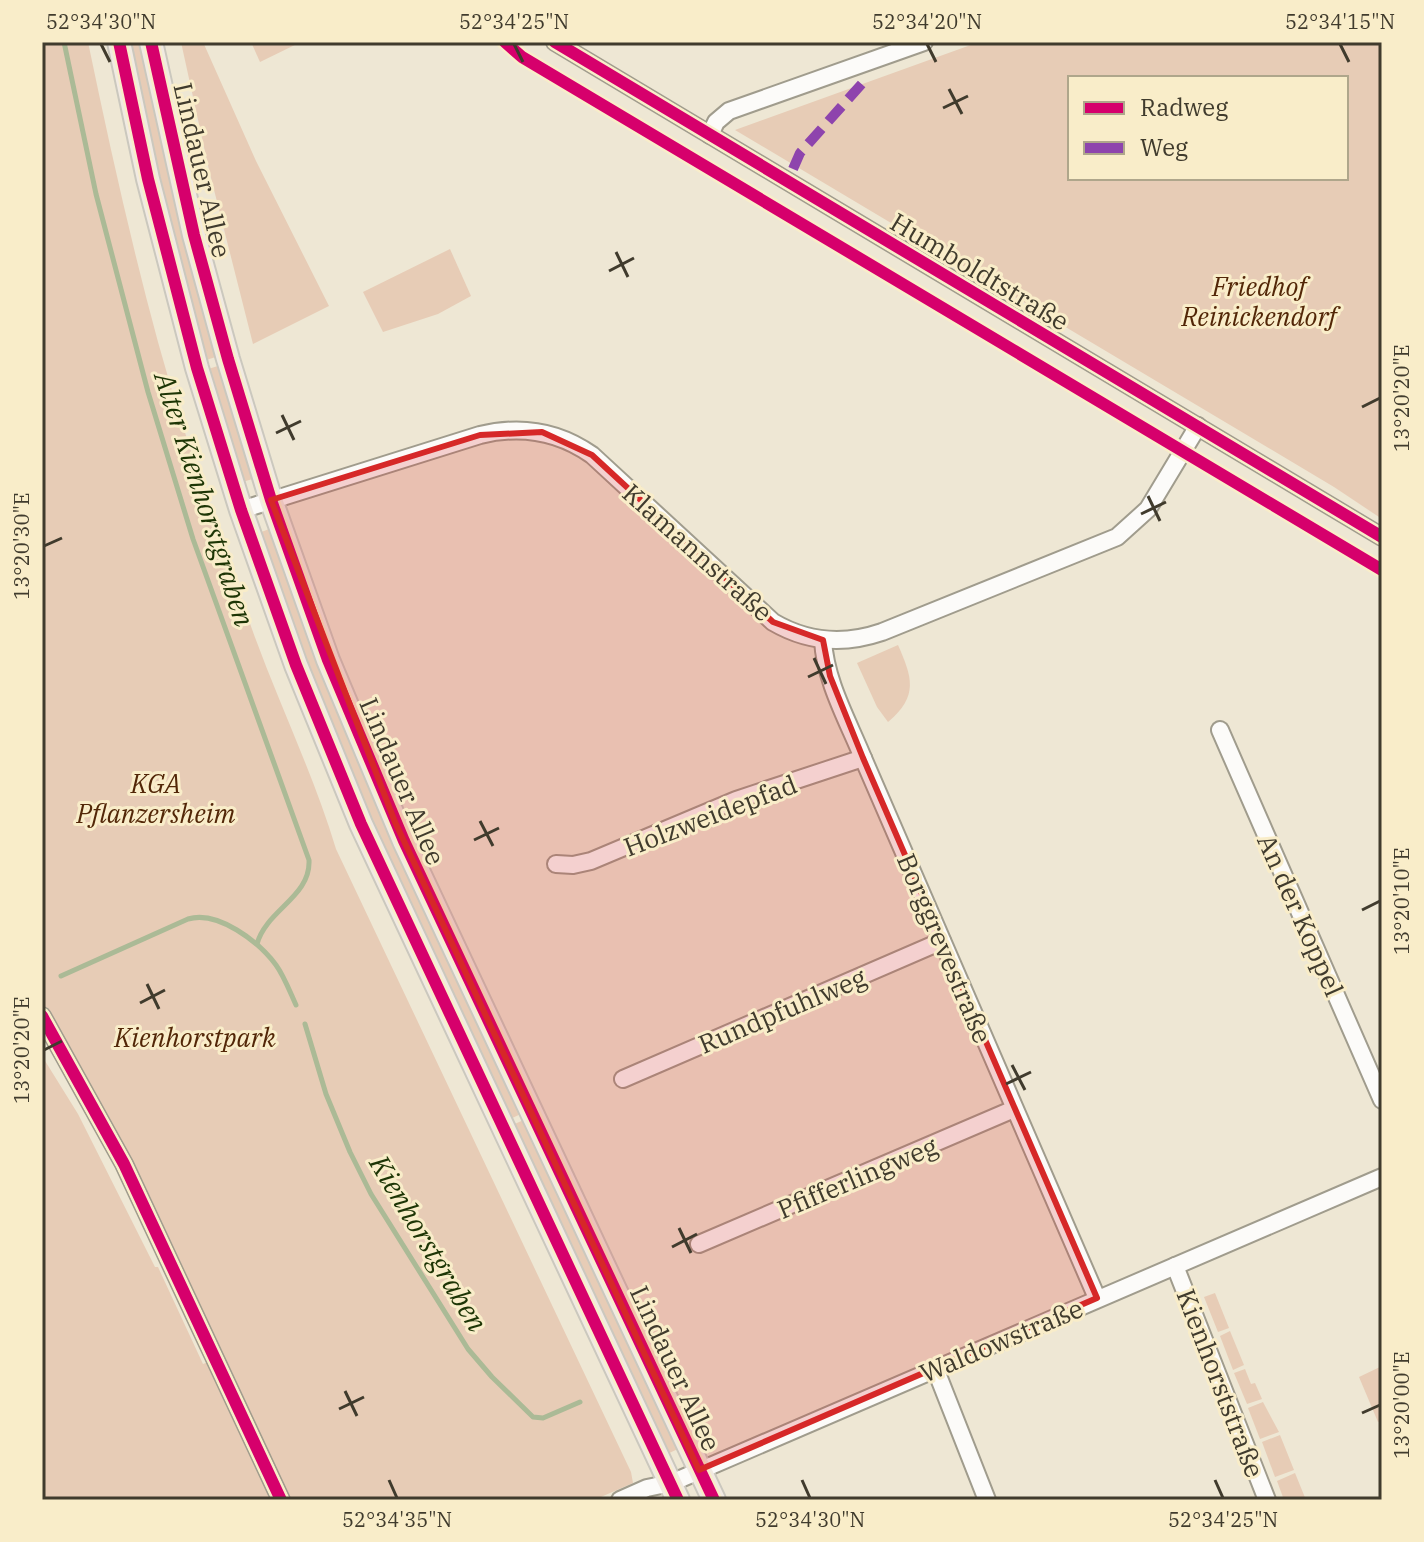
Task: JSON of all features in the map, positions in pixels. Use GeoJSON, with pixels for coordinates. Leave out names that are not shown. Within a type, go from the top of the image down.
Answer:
{"type":"FeatureCollection","features":[{"type":"Feature","properties":{"kind":"main road","name":"Lindauer Allee"},"geometry":{"type":"LineString","coordinates":[[119,42],[197,368],[241,510],[296,665],[356,811],[674,1492]]}},
{"type":"Feature","properties":{"kind":"main road","name":"Lindauer Allee"},"geometry":{"type":"LineString","coordinates":[[151,42],[194,235],[228,359],[271,500],[328,660],[395,822],[714,1500]]}},
{"type":"Feature","properties":{"kind":"street","name":"Humboldtstraße"},"geometry":{"type":"LineString","coordinates":[[555,42],[1382,537]]}},
{"type":"Feature","properties":{"kind":"street"},"geometry":{"type":"LineString","coordinates":[[710,135],[716,122],[729,111],[924,42]]}},
{"type":"Feature","properties":{"kind":"street","name":"Klamannstraße"},"geometry":{"type":"LineString","coordinates":[[241,510],[480,435],[517,429],[542,432],[570,441],[592,455],[773,622],[796,633],[823,640],[848,640],[873,635],[1117,537],[1153,502],[1198,426]]}},
{"type":"Feature","properties":{"kind":"street","name":"Borggrevestraße"},"geometry":{"type":"LineString","coordinates":[[823,640],[827,668],[863,758],[1097,1298]]}},
{"type":"Feature","properties":{"kind":"street","name":"An der Koppel"},"geometry":{"type":"LineString","coordinates":[[1220,730],[1382,1100]]}},
{"type":"Feature","properties":{"kind":"street","name":"Holzweidepfad"},"geometry":{"type":"LineString","coordinates":[[556,864],[573,865],[591,861],[736,800],[863,758]]}},
{"type":"Feature","properties":{"kind":"street","name":"Rundpfuhlweg"},"geometry":{"type":"LineString","coordinates":[[623,1079],[942,941]]}},
{"type":"Feature","properties":{"kind":"street"},"geometry":{"type":"LineString","coordinates":[[42,1016],[124,1164],[281,1500]]}},
{"type":"Feature","properties":{"kind":"street","name":"Pfifferlingweg"},"geometry":{"type":"LineString","coordinates":[[699,1244],[1014,1109]]}},
{"type":"Feature","properties":{"kind":"street","name":"Waldowstraße"},"geometry":{"type":"LineString","coordinates":[[620,1500],[647,1488],[674,1492],[699,1470],[1382,1177]]}},
{"type":"Feature","properties":{"kind":"street","name":"Kienhorststraße"},"geometry":{"type":"LineString","coordinates":[[1175,1266],[1267,1500]]}},
{"type":"Feature","properties":{"kind":"street"},"geometry":{"type":"LineString","coordinates":[[935,1368],[987,1500]]}},
{"type":"Feature","properties":{"kind":"highlighted area"},"geometry":{"type":"Polygon","coordinates":[[[542,432],[592,455],[773,622],[823,640],[830,676],[863,758],[1097,1298],[699,1470],[395,822],[271,500],[480,435],[542,432]]]}},
{"type":"Feature","properties":{"kind":"green space"},"geometry":{"type":"Polygon","coordinates":[[[42,42],[88,42],[158,342],[200,478],[257,642],[316,789],[336,849],[631,1472],[633,1483],[594,1500],[290,1500],[178,1257],[50,1016],[42,1019],[42,42]]]}},
{"type":"Feature","properties":{"kind":"green space"},"geometry":{"type":"Polygon","coordinates":[[[126,42],[143,42],[219,356],[203,361],[126,42]]]}},
{"type":"Feature","properties":{"kind":"green space"},"geometry":{"type":"Polygon","coordinates":[[[181,42],[203,42],[256,161],[329,306],[253,344],[209,170],[181,42]]]}},
{"type":"Feature","properties":{"kind":"green space"},"geometry":{"type":"Polygon","coordinates":[[[251,42],[301,42],[260,62],[251,42]]]}},
{"type":"Feature","properties":{"kind":"green space","name":"Friedhof Reinickendorf"},"geometry":{"type":"Polygon","coordinates":[[[979,42],[1382,42],[1382,519],[1334,487],[735,130],[979,42]]]}},
{"type":"Feature","properties":{"kind":"green space"},"geometry":{"type":"Polygon","coordinates":[[[450,249],[471,296],[438,314],[383,332],[363,292],[450,249]]]}},
{"type":"Feature","properties":{"kind":"green space"},"geometry":{"type":"Polygon","coordinates":[[[221,365],[256,478],[239,483],[205,370],[221,365]]]}},
{"type":"Feature","properties":{"kind":"green space"},"geometry":{"type":"Polygon","coordinates":[[[272,528],[523,1113],[508,1120],[352,785],[256,534],[272,528]]]}},
{"type":"Feature","properties":{"kind":"green space"},"geometry":{"type":"Polygon","coordinates":[[[898,645],[907,667],[910,686],[905,704],[888,722],[877,707],[857,663],[898,645]]]}},
{"type":"Feature","properties":{"kind":"green space"},"geometry":{"type":"Polygon","coordinates":[[[42,1056],[78,1114],[155,1267],[158,1267],[203,1364],[214,1360],[276,1500],[42,1500],[42,1056]]]}},
{"type":"Feature","properties":{"kind":"green space"},"geometry":{"type":"Polygon","coordinates":[[[526,1119],[680,1448],[665,1455],[510,1126],[526,1119]]]}},
{"type":"Feature","properties":{"kind":"green space"},"geometry":{"type":"Polygon","coordinates":[[[1215,1293],[1229,1328],[1218,1332],[1204,1297],[1215,1293]]]}},
{"type":"Feature","properties":{"kind":"green space"},"geometry":{"type":"Polygon","coordinates":[[[1230,1331],[1244,1365],[1233,1370],[1220,1336],[1230,1331]]]}},
{"type":"Feature","properties":{"kind":"green space"},"geometry":{"type":"Polygon","coordinates":[[[1382,1366],[1382,1420],[1378,1422],[1359,1377],[1382,1366]]]}},
{"type":"Feature","properties":{"kind":"green space"},"geometry":{"type":"Polygon","coordinates":[[[1245,1369],[1262,1399],[1247,1404],[1234,1373],[1245,1369]]]}},
{"type":"Feature","properties":{"kind":"green space"},"geometry":{"type":"Polygon","coordinates":[[[1263,1402],[1279,1432],[1260,1439],[1248,1408],[1263,1402]]]}},
{"type":"Feature","properties":{"kind":"green space"},"geometry":{"type":"Polygon","coordinates":[[[1280,1435],[1294,1470],[1275,1477],[1262,1442],[1280,1435]]]}},
{"type":"Feature","properties":{"kind":"green space"},"geometry":{"type":"Polygon","coordinates":[[[1295,1473],[1306,1500],[1284,1500],[1277,1481],[1295,1473]]]}},
{"type":"Feature","properties":{"kind":"waterway","name":"Alter Kienhorstgraben"},"geometry":{"type":"LineString","coordinates":[[64,42],[96,194],[148,392],[193,539],[309,860],[303,884],[269,922],[257,944]]}},
{"type":"Feature","properties":{"kind":"waterway","name":"Kienhorstgraben"},"geometry":{"type":"LineString","coordinates":[[61,976],[188,919],[200,917],[237,930],[269,956],[279,969],[296,1005]]}},
{"type":"Feature","properties":{"kind":"waterway","name":"Kienhorstgraben"},"geometry":{"type":"LineString","coordinates":[[305,1024],[326,1094],[371,1194],[468,1349],[533,1417],[543,1418],[580,1402]]}},
{"type":"Feature","properties":{"kind":"marked path"},"geometry":{"type":"LineString","coordinates":[[793,169],[800,153],[867,78]]}},
{"type":"Feature","properties":{"kind":"cycle path"},"geometry":{"type":"LineString","coordinates":[[119,42],[148,179],[197,368],[241,510],[296,665],[361,824],[678,1500]]}},
{"type":"Feature","properties":{"kind":"cycle path"},"geometry":{"type":"LineString","coordinates":[[151,42],[194,235],[228,359],[271,500],[328,660],[404,841],[714,1500]]}},
{"type":"Feature","properties":{"kind":"cycle path"},"geometry":{"type":"LineString","coordinates":[[505,42],[522,57],[1382,570]]}},
{"type":"Feature","properties":{"kind":"cycle path"},"geometry":{"type":"LineString","coordinates":[[555,42],[1382,537]]}},
{"type":"Feature","properties":{"kind":"cycle path"},"geometry":{"type":"LineString","coordinates":[[42,1016],[124,1164],[281,1500]]}},
{"type":"Feature","properties":{"kind":"park label","name":"KGA Pflanzersheim"},"geometry":{"type":"Point","coordinates":[156,798]}},
{"type":"Feature","properties":{"kind":"park label","name":"Kienhorstpark"},"geometry":{"type":"Point","coordinates":[195,1037]}}]}
